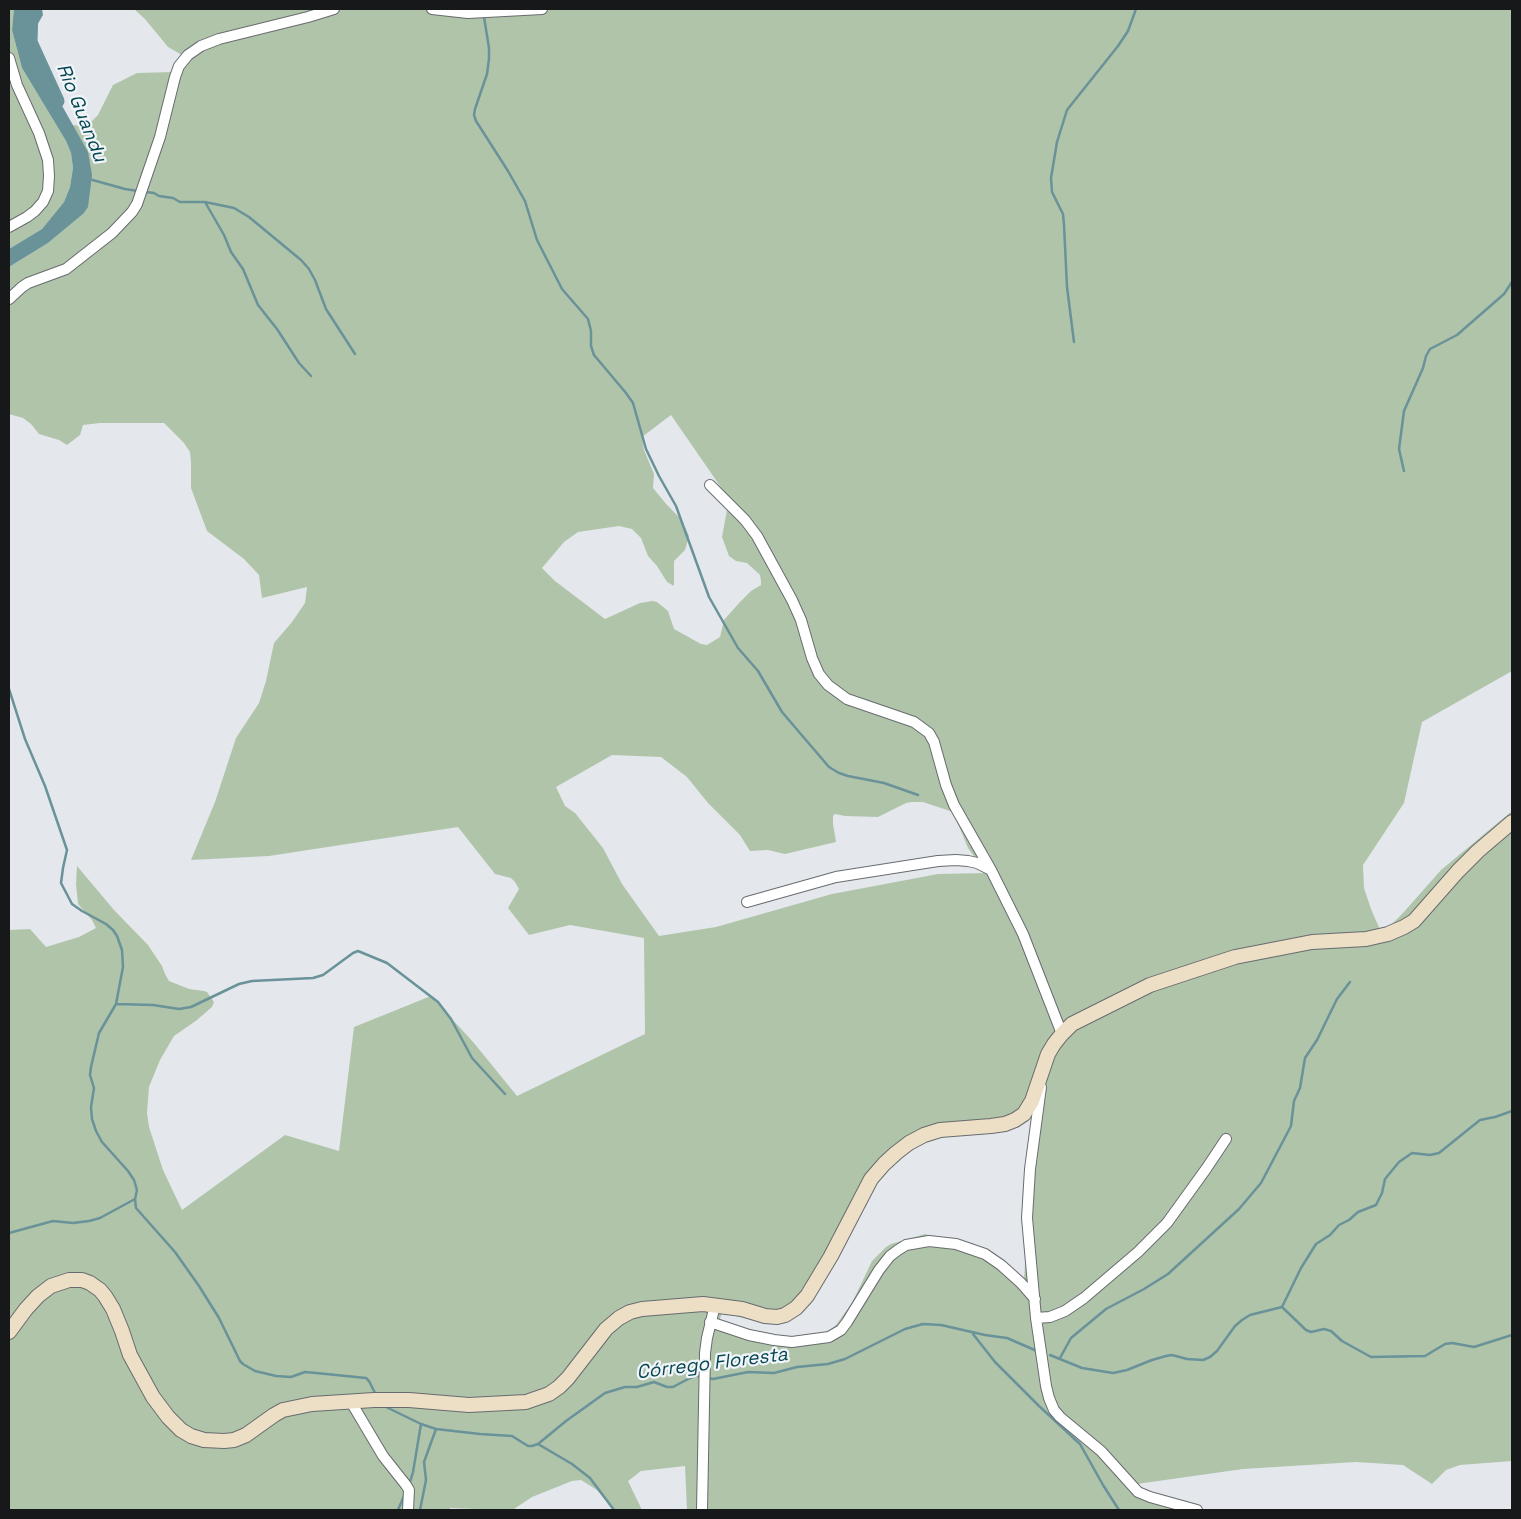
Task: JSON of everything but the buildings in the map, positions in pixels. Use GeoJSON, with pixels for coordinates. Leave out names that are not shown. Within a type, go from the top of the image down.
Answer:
{"type":"FeatureCollection","features":[{"type":"Feature","properties":{"kind":"main road"},"geometry":{"type":"LineString","coordinates":[[9,1332],[38,1296],[51,1286],[69,1280],[82,1280],[90,1283],[100,1290],[113,1309],[130,1355],[153,1397],[168,1416],[181,1430],[191,1436],[204,1440],[224,1442],[246,1435],[274,1414],[283,1410],[312,1404],[378,1400],[416,1400],[469,1405],[526,1402],[549,1394],[558,1387],[568,1378],[606,1329],[619,1318],[630,1312],[642,1309],[703,1304],[742,1309],[764,1316],[777,1317],[784,1315],[796,1308],[807,1296],[827,1263],[871,1179],[884,1164],[909,1143],[924,1135],[940,1130],[1005,1124],[1024,1114],[1032,1102],[1048,1054],[1062,1034],[1072,1024],[1150,985],[1235,957],[1312,942],[1366,939],[1388,934],[1404,927],[1414,921],[1478,851],[1512,822]]}},
{"type":"Feature","properties":{"kind":"street"},"geometry":{"type":"LineString","coordinates":[[9,299],[28,283],[66,269],[112,233],[132,212],[137,204],[160,137],[166,107],[177,72],[188,55],[201,46],[220,39],[334,9]]}},
{"type":"Feature","properties":{"kind":"street"},"geometry":{"type":"LineString","coordinates":[[432,9],[468,13],[542,9]]}},
{"type":"Feature","properties":{"kind":"street"},"geometry":{"type":"LineString","coordinates":[[9,58],[17,85],[39,133],[48,160],[49,176],[48,191],[39,206],[27,217],[9,227]]}},
{"type":"Feature","properties":{"kind":"street"},"geometry":{"type":"LineString","coordinates":[[710,485],[745,520],[757,536],[802,620],[812,658],[819,674],[828,685],[847,699],[914,722],[929,733],[934,742],[946,785],[954,805],[991,870],[1024,934],[1062,1034]]}},
{"type":"Feature","properties":{"kind":"street"},"geometry":{"type":"LineString","coordinates":[[747,902],[836,877],[938,860],[968,861],[991,870]]}},
{"type":"Feature","properties":{"kind":"street"},"geometry":{"type":"LineString","coordinates":[[1041,1076],[1037,1124],[1030,1169],[1027,1218],[1036,1318],[1046,1386],[1054,1410],[1100,1451],[1132,1486],[1142,1494],[1162,1502],[1197,1510]]}},
{"type":"Feature","properties":{"kind":"street"},"geometry":{"type":"LineString","coordinates":[[1036,1318],[1050,1317],[1064,1312],[1084,1298],[1138,1252],[1167,1223],[1226,1139]]}},
{"type":"Feature","properties":{"kind":"street"},"geometry":{"type":"LineString","coordinates":[[710,1322],[749,1335],[774,1340],[792,1342],[829,1337],[841,1330],[890,1256],[906,1245],[928,1241],[956,1244],[985,1254],[1021,1283],[1035,1299]]}},
{"type":"Feature","properties":{"kind":"street"},"geometry":{"type":"LineString","coordinates":[[702,1510],[706,1345],[715,1305]]}},
{"type":"Feature","properties":{"kind":"street"},"geometry":{"type":"LineString","coordinates":[[351,1402],[383,1456],[409,1490],[408,1510]]}},
{"type":"Feature","properties":{"kind":"green space"},"geometry":{"type":"Polygon","coordinates":[[[9,9],[14,9],[12,30],[22,68],[66,141],[71,153],[73,168],[70,187],[64,202],[42,229],[9,249],[9,9]]]}},
{"type":"Feature","properties":{"kind":"green space"},"geometry":{"type":"Polygon","coordinates":[[[134,9],[1512,9],[1512,671],[1422,722],[1404,803],[1363,865],[1364,888],[1381,932],[1387,929],[1403,913],[1441,870],[1512,811],[1512,1461],[1460,1465],[1446,1470],[1432,1484],[1403,1465],[1356,1462],[1243,1469],[1137,1484],[1146,1495],[1204,1510],[687,1510],[685,1466],[641,1471],[628,1481],[642,1510],[614,1510],[597,1490],[581,1480],[572,1481],[532,1497],[514,1509],[501,1510],[450,1508],[450,1510],[9,1510],[9,930],[30,929],[46,947],[79,937],[96,928],[92,920],[78,904],[77,866],[114,910],[148,945],[162,966],[169,981],[189,989],[207,992],[214,1002],[212,1007],[197,1020],[174,1036],[160,1060],[149,1087],[147,1113],[149,1127],[163,1170],[182,1210],[285,1135],[339,1151],[354,1027],[431,996],[474,1043],[517,1096],[645,1034],[644,938],[570,925],[529,935],[508,908],[519,889],[515,882],[511,878],[495,874],[458,827],[269,856],[191,860],[215,802],[236,738],[259,703],[274,643],[305,603],[307,587],[262,598],[259,575],[244,559],[207,531],[191,488],[190,452],[184,443],[164,423],[100,423],[83,425],[80,435],[67,445],[59,440],[39,434],[23,418],[9,414],[9,267],[48,243],[83,214],[73,125],[83,126],[98,115],[113,85],[137,73],[173,72],[182,55],[168,47],[145,19],[134,9]],[[671,415],[642,437],[644,450],[654,474],[653,488],[681,519],[689,536],[685,550],[674,561],[674,586],[667,582],[648,556],[641,538],[632,529],[619,526],[578,532],[564,542],[542,568],[555,581],[605,619],[640,603],[657,602],[668,611],[674,629],[701,644],[707,645],[720,637],[724,620],[751,591],[761,585],[761,581],[760,575],[747,563],[736,561],[729,556],[722,537],[729,499],[671,415]],[[612,755],[556,787],[565,806],[575,813],[603,848],[622,884],[659,936],[716,927],[832,894],[938,874],[986,873],[968,848],[953,812],[923,802],[906,803],[878,817],[835,814],[833,816],[833,824],[836,842],[785,854],[768,850],[750,851],[740,835],[708,803],[687,777],[661,757],[612,755]],[[1037,1105],[1033,1111],[933,1134],[886,1164],[835,1256],[777,1323],[766,1323],[722,1313],[719,1322],[787,1341],[816,1338],[836,1325],[852,1303],[872,1261],[886,1247],[925,1234],[967,1247],[1024,1279],[1037,1105]]]}},
{"type":"Feature","properties":{"kind":"water"},"geometry":{"type":"Polygon","coordinates":[[[14,9],[42,9],[43,15],[33,32],[32,48],[37,61],[88,152],[92,175],[88,207],[83,214],[48,243],[9,267],[9,249],[42,229],[64,202],[70,187],[73,168],[71,153],[66,141],[22,68],[12,30],[14,9]]]}},
{"type":"Feature","properties":{"kind":"waterway","name":"Rio Guandu"},"geometry":{"type":"LineString","coordinates":[[31,9],[30,42],[57,101]]}},
{"type":"Feature","properties":{"kind":"waterway"},"geometry":{"type":"LineString","coordinates":[[1074,342],[1067,287],[1063,214],[1052,192],[1051,178],[1057,142],[1067,110],[1118,46],[1128,31],[1136,9]]}},
{"type":"Feature","properties":{"kind":"waterway"},"geometry":{"type":"LineString","coordinates":[[484,17],[489,59],[487,74],[475,109],[476,121],[525,201],[537,240],[562,289],[588,319],[594,355],[633,403],[646,449],[676,506],[709,597],[738,648],[758,671],[782,712],[829,767],[848,776],[884,783],[918,795]]}},
{"type":"Feature","properties":{"kind":"waterway"},"geometry":{"type":"LineString","coordinates":[[89,179],[138,191]]}},
{"type":"Feature","properties":{"kind":"waterway"},"geometry":{"type":"LineString","coordinates":[[146,192],[173,198],[180,202],[205,202],[234,208],[249,217],[301,260],[309,269],[326,309],[355,354]]}},
{"type":"Feature","properties":{"kind":"waterway"},"geometry":{"type":"LineString","coordinates":[[205,202],[224,235],[231,252],[243,269],[258,305],[277,329],[299,363],[311,376]]}},
{"type":"Feature","properties":{"kind":"waterway"},"geometry":{"type":"LineString","coordinates":[[1404,471],[1399,449],[1404,411],[1423,368],[1426,356],[1430,349],[1457,335],[1504,294],[1512,282]]}},
{"type":"Feature","properties":{"kind":"waterway","name":"Córrego Floresta"},"geometry":{"type":"LineString","coordinates":[[9,689],[25,739],[45,786],[67,850],[61,883],[72,904],[113,930],[122,950],[123,967],[116,1004],[99,1033],[91,1067],[90,1075],[94,1088],[91,1107],[92,1119],[102,1142],[134,1180],[137,1190],[136,1208],[175,1252],[199,1286],[219,1318],[243,1364],[255,1371],[276,1376],[291,1377],[305,1372],[366,1378],[376,1395]]}},
{"type":"Feature","properties":{"kind":"waterway"},"geometry":{"type":"LineString","coordinates":[[116,1004],[153,1005],[179,1009],[191,1007],[239,984],[252,981],[313,978],[323,975],[358,951],[387,963],[438,1002],[451,1019],[472,1058],[505,1094]]}},
{"type":"Feature","properties":{"kind":"waterway"},"geometry":{"type":"LineString","coordinates":[[1060,1358],[1071,1338],[1106,1309],[1168,1274],[1239,1209],[1261,1183],[1291,1126],[1294,1101],[1300,1088],[1305,1058],[1317,1040],[1337,999],[1350,982]]}},
{"type":"Feature","properties":{"kind":"waterway"},"geometry":{"type":"LineString","coordinates":[[1282,1307],[1301,1268],[1316,1244],[1358,1212],[1376,1205],[1382,1193],[1385,1179],[1399,1162],[1412,1153],[1430,1155],[1439,1153],[1480,1120],[1512,1111]]}},
{"type":"Feature","properties":{"kind":"waterway"},"geometry":{"type":"LineString","coordinates":[[9,1233],[53,1221],[73,1223],[89,1221],[100,1218],[135,1199]]}},
{"type":"Feature","properties":{"kind":"waterway"},"geometry":{"type":"LineString","coordinates":[[1282,1307],[1306,1330],[1311,1332],[1324,1329],[1331,1331],[1342,1341],[1371,1357],[1425,1356],[1445,1344],[1452,1343],[1474,1347],[1512,1335]]}},
{"type":"Feature","properties":{"kind":"waterway"},"geometry":{"type":"LineString","coordinates":[[1050,1355],[1082,1368],[1113,1373],[1172,1355],[1187,1359],[1203,1360],[1217,1351],[1235,1326],[1242,1320],[1250,1315],[1282,1307]]}},
{"type":"Feature","properties":{"kind":"waterway","name":"Córrego Floresta"},"geometry":{"type":"LineString","coordinates":[[708,1378],[713,1379],[748,1372],[774,1373],[797,1367],[828,1364],[845,1359],[905,1329],[923,1324],[941,1325],[1007,1338],[1037,1351]]}},
{"type":"Feature","properties":{"kind":"waterway","name":"Córrego Floresta"},"geometry":{"type":"LineString","coordinates":[[973,1334],[995,1362],[1080,1444],[1119,1510]]}},
{"type":"Feature","properties":{"kind":"waterway","name":"Córrego Floresta"},"geometry":{"type":"LineString","coordinates":[[384,1406],[436,1429],[512,1436],[528,1446],[532,1446],[538,1444],[605,1393],[654,1382],[667,1387],[673,1387],[695,1376],[702,1376]]}},
{"type":"Feature","properties":{"kind":"waterway"},"geometry":{"type":"LineString","coordinates":[[410,1482],[421,1424]]}},
{"type":"Feature","properties":{"kind":"waterway"},"geometry":{"type":"LineString","coordinates":[[420,1510],[426,1480],[424,1462],[436,1429]]}},
{"type":"Feature","properties":{"kind":"waterway"},"geometry":{"type":"LineString","coordinates":[[538,1444],[572,1464],[590,1478],[614,1510]]}},
{"type":"Feature","properties":{"kind":"waterway"},"geometry":{"type":"LineString","coordinates":[[398,1510],[404,1496]]}}]}
